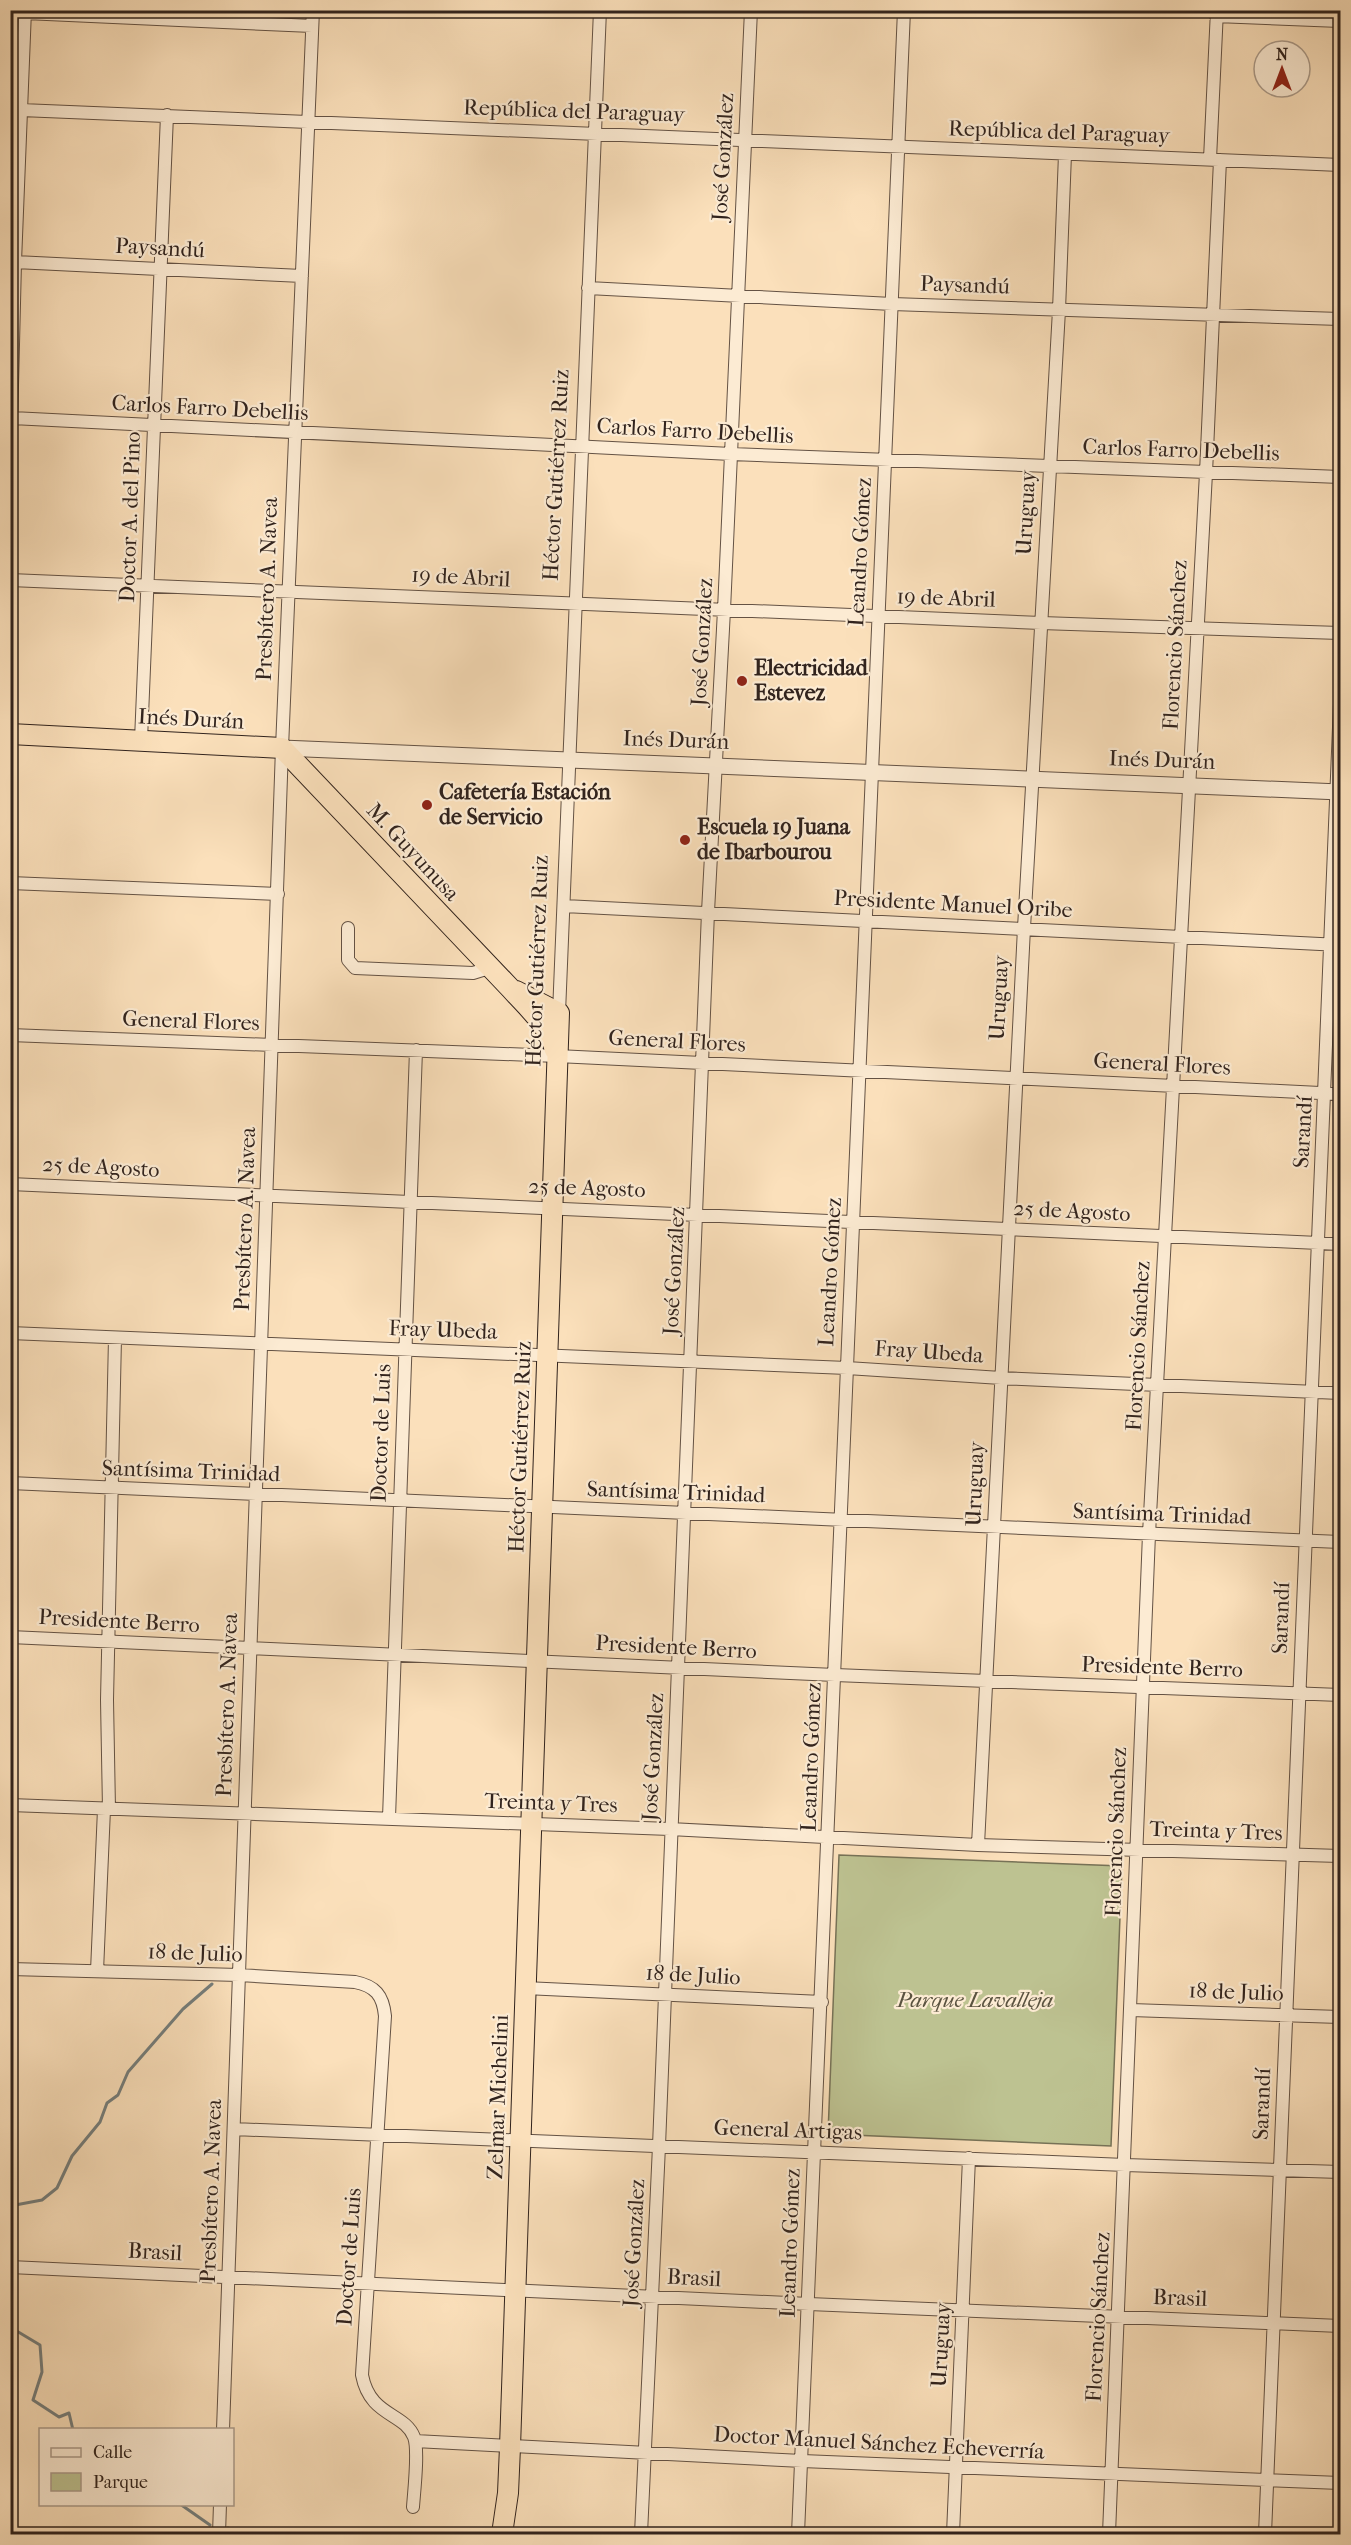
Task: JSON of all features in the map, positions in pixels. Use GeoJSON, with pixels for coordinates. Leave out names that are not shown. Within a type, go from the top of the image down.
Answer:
{"type":"FeatureCollection","features":[{"type":"Feature","properties":{"kind":"highway","name":"Inés Durán"},"geometry":{"type":"LineString","coordinates":[[10,734],[282,747]]}},
{"type":"Feature","properties":{"kind":"highway","name":"M. Guyunusa"},"geometry":{"type":"LineString","coordinates":[[282,747],[511,989],[553,1041],[557,1056]]}},
{"type":"Feature","properties":{"kind":"highway","name":"M. Guyunusa"},"geometry":{"type":"LineString","coordinates":[[511,989],[559,1013]]}},
{"type":"Feature","properties":{"kind":"highway"},"geometry":{"type":"LineString","coordinates":[[535,1016],[549,1017],[559,1013]]}},
{"type":"Feature","properties":{"kind":"highway","name":"Héctor Gutiérrez Ruiz"},"geometry":{"type":"LineString","coordinates":[[537,1661],[559,1013]]}},
{"type":"Feature","properties":{"kind":"highway","name":"Zelmar Michelini"},"geometry":{"type":"LineString","coordinates":[[502,2535],[508,2493],[510,2447],[537,1661]]}},
{"type":"Feature","properties":{"kind":"street","name":"Presbítero A. Navea"},"geometry":{"type":"LineString","coordinates":[[223,2428],[282,747],[313,10]]}},
{"type":"Feature","properties":{"kind":"street","name":"Héctor Gutiérrez Ruiz"},"geometry":{"type":"LineString","coordinates":[[559,1013],[600,10]]}},
{"type":"Feature","properties":{"kind":"street","name":"José González"},"geometry":{"type":"LineString","coordinates":[[641,2535],[660,2146],[670,1829],[698,1214],[708,912],[717,765],[751,10]]}},
{"type":"Feature","properties":{"kind":"street","name":"Leandro Gómez"},"geometry":{"type":"LineString","coordinates":[[798,2535],[842,1520],[870,771],[904,10]]}},
{"type":"Feature","properties":{"kind":"street"},"geometry":{"type":"LineString","coordinates":[[10,467],[25,12],[312,26]]}},
{"type":"Feature","properties":{"kind":"street"},"geometry":{"type":"LineString","coordinates":[[1216,13],[1341,21]]}},
{"type":"Feature","properties":{"kind":"street","name":"Florencio Sánchez"},"geometry":{"type":"LineString","coordinates":[[1109,2535],[1149,1534],[1213,315],[1216,13]]}},
{"type":"Feature","properties":{"kind":"street","name":"República del Paraguay"},"geometry":{"type":"LineString","coordinates":[[21,110],[595,132],[1341,165]]}},
{"type":"Feature","properties":{"kind":"street","name":"Doctor A. del Pino"},"geometry":{"type":"LineString","coordinates":[[141,740],[167,115]]}},
{"type":"Feature","properties":{"kind":"street","name":"Uruguay"},"geometry":{"type":"LineString","coordinates":[[978,1845],[1024,928],[1059,310],[1065,154]]}},
{"type":"Feature","properties":{"kind":"street","name":"Paysandú"},"geometry":{"type":"LineString","coordinates":[[15,262],[302,276]]}},
{"type":"Feature","properties":{"kind":"street","name":"Paysandú"},"geometry":{"type":"LineString","coordinates":[[588,288],[892,304],[1341,319]]}},
{"type":"Feature","properties":{"kind":"street","name":"Carlos Farro Debellis"},"geometry":{"type":"LineString","coordinates":[[12,418],[295,434],[731,454],[1341,477]]}},
{"type":"Feature","properties":{"kind":"street","name":"19 de Abril"},"geometry":{"type":"LineString","coordinates":[[10,580],[1041,623],[1341,633]]}},
{"type":"Feature","properties":{"kind":"street","name":"Sarandí"},"geometry":{"type":"LineString","coordinates":[[1265,2535],[1311,1392],[1336,944],[1341,703]]}},
{"type":"Feature","properties":{"kind":"street","name":"Inés Durán"},"geometry":{"type":"LineString","coordinates":[[282,747],[1339,792]]}},
{"type":"Feature","properties":{"kind":"street"},"geometry":{"type":"LineString","coordinates":[[10,883],[278,894]]}},
{"type":"Feature","properties":{"kind":"street","name":"Presidente Manuel Oribe"},"geometry":{"type":"LineString","coordinates":[[564,906],[1336,944]]}},
{"type":"Feature","properties":{"kind":"street"},"geometry":{"type":"LineString","coordinates":[[348,928],[348,960],[355,968],[473,973],[489,968]]}},
{"type":"Feature","properties":{"kind":"street","name":"General Flores"},"geometry":{"type":"LineString","coordinates":[[10,1035],[557,1056],[1341,1094]]}},
{"type":"Feature","properties":{"kind":"street","name":"Doctor de Luis"},"geometry":{"type":"LineString","coordinates":[[389,1818],[416,1050]]}},
{"type":"Feature","properties":{"kind":"street","name":"25 de Agosto"},"geometry":{"type":"LineString","coordinates":[[10,1184],[1341,1244]]}},
{"type":"Feature","properties":{"kind":"street","name":"Fray Ubeda"},"geometry":{"type":"LineString","coordinates":[[10,1333],[846,1368],[1001,1378],[1341,1393]]}},
{"type":"Feature","properties":{"kind":"street"},"geometry":{"type":"LineString","coordinates":[[97,1971],[106,1809],[106,1700],[110,1641],[115,1338]]}},
{"type":"Feature","properties":{"kind":"street","name":"Santísima Trinidad"},"geometry":{"type":"LineString","coordinates":[[10,1483],[1341,1542]]}},
{"type":"Feature","properties":{"kind":"street","name":"Presidente Berro"},"geometry":{"type":"LineString","coordinates":[[10,1637],[835,1675],[1341,1695]]}},
{"type":"Feature","properties":{"kind":"street","name":"Treinta y Tres"},"geometry":{"type":"LineString","coordinates":[[10,1805],[532,1823],[978,1845],[1341,1856]]}},
{"type":"Feature","properties":{"kind":"street","name":"18 de Julio"},"geometry":{"type":"LineString","coordinates":[[10,1969],[355,1982],[377,1990]]}},
{"type":"Feature","properties":{"kind":"street","name":"18 de Julio"},"geometry":{"type":"LineString","coordinates":[[525,1988],[822,2002]]}},
{"type":"Feature","properties":{"kind":"street","name":"Doctor de Luis"},"geometry":{"type":"LineString","coordinates":[[377,1990],[384,2003],[385,2016],[362,2366],[364,2384],[371,2399],[406,2427],[415,2441]]}},
{"type":"Feature","properties":{"kind":"street","name":"18 de Julio"},"geometry":{"type":"LineString","coordinates":[[1131,2010],[1341,2017]]}},
{"type":"Feature","properties":{"kind":"street","name":"General Artigas"},"geometry":{"type":"LineString","coordinates":[[234,2129],[1341,2172]]}},
{"type":"Feature","properties":{"kind":"street","name":"Uruguay"},"geometry":{"type":"LineString","coordinates":[[953,2535],[969,2158]]}},
{"type":"Feature","properties":{"kind":"street","name":"Brasil"},"geometry":{"type":"LineString","coordinates":[[10,2267],[1341,2326]]}},
{"type":"Feature","properties":{"kind":"street"},"geometry":{"type":"LineString","coordinates":[[413,2507],[415,2441]]}},
{"type":"Feature","properties":{"kind":"street","name":"Doctor Manuel Sánchez Echeverría"},"geometry":{"type":"LineString","coordinates":[[415,2441],[645,2454],[1341,2483]]}},
{"type":"Feature","properties":{"kind":"street"},"geometry":{"type":"LineString","coordinates":[[219,2535],[220,2506]]}},
{"type":"Feature","properties":{"kind":"green space","name":"Parque Lavalleja"},"geometry":{"type":"Polygon","coordinates":[[[839,1855],[1122,1866],[1111,2146],[828,2134],[839,1855]]]}},
{"type":"Feature","properties":{"kind":"waterway"},"geometry":{"type":"LineString","coordinates":[[10,2206],[42,2200],[57,2188],[72,2156],[100,2122],[107,2103],[118,2095],[128,2072],[183,2009],[212,1984]]}},
{"type":"Feature","properties":{"kind":"waterway"},"geometry":{"type":"LineString","coordinates":[[10,2327],[40,2345],[42,2372],[33,2400],[59,2417],[69,2413],[73,2428]]}},
{"type":"Feature","properties":{"kind":"waterway"},"geometry":{"type":"LineString","coordinates":[[183,2506],[210,2525]]}},
{"type":"Feature","properties":{"kind":"waterway"},"geometry":{"type":"LineString","coordinates":[[228,2528],[239,2534]]}},
{"type":"Feature","properties":{"kind":"place","name":"Electricidad Estevez"},"geometry":{"type":"Point","coordinates":[742,681]}},
{"type":"Feature","properties":{"kind":"place","name":"Cafetería Estación de Servicio"},"geometry":{"type":"Point","coordinates":[427,805]}},
{"type":"Feature","properties":{"kind":"place","name":"Escuela 19 Juana de Ibarbourou"},"geometry":{"type":"Point","coordinates":[685,840]}}]}
